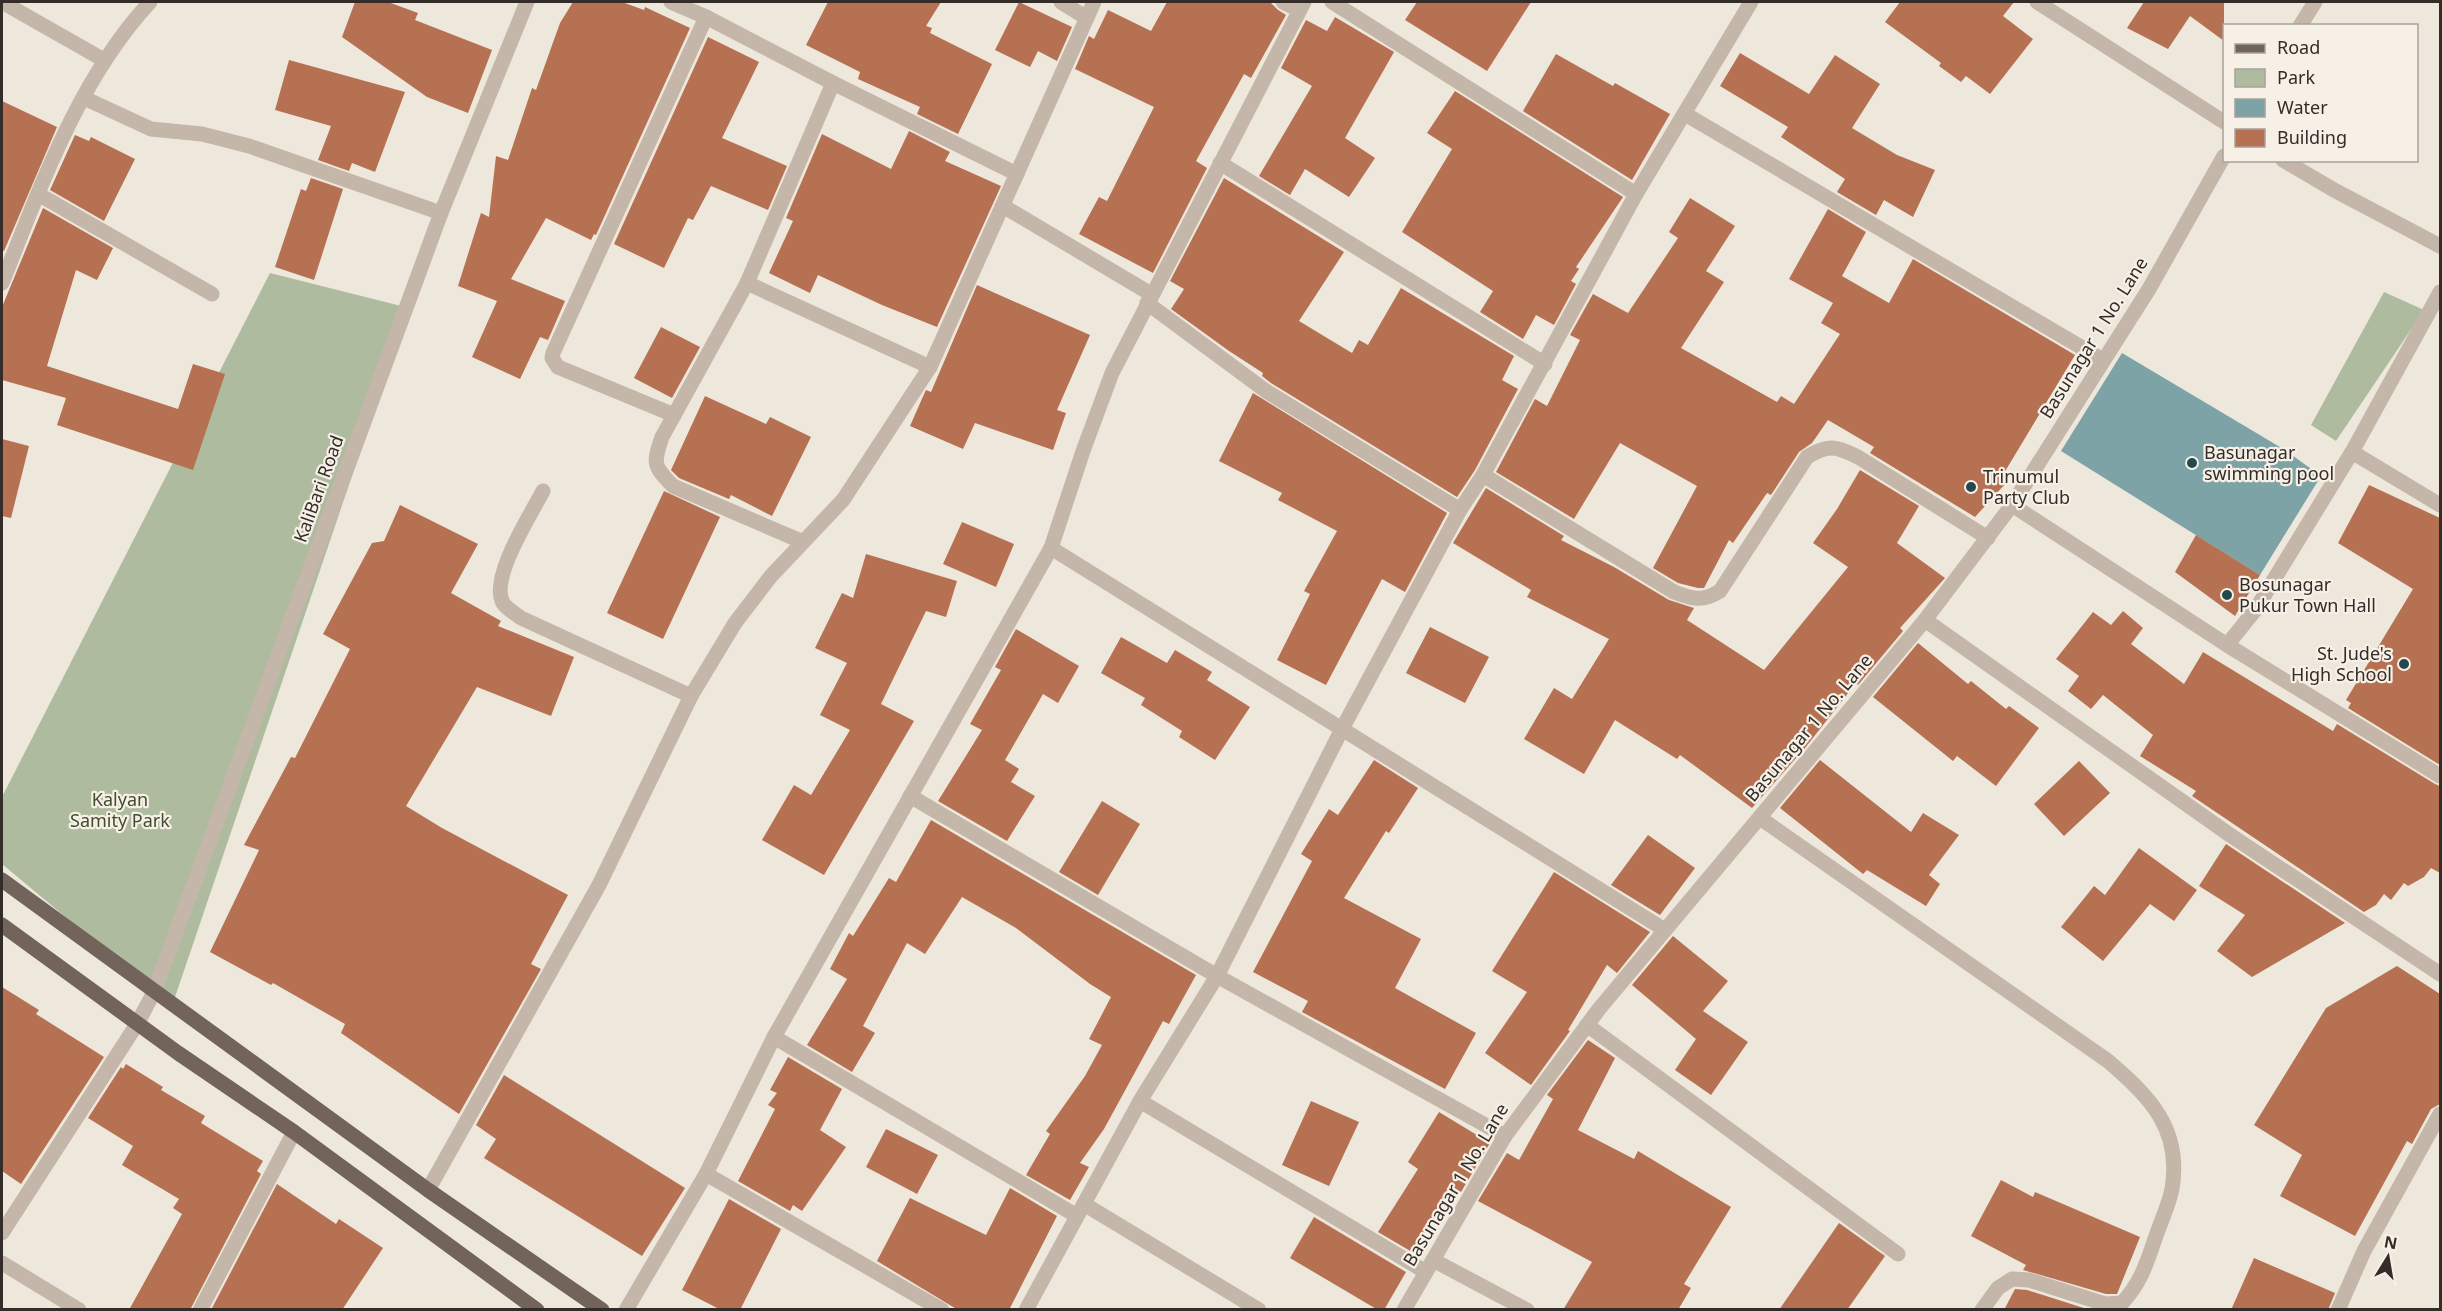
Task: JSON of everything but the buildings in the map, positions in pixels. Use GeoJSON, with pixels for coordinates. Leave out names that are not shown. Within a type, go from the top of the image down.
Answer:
{"type":"FeatureCollection","features":[{"type":"Feature","properties":{"kind":"main road"},"geometry":{"type":"LineString","coordinates":[[2,880],[428,1190],[602,1310]]}},
{"type":"Feature","properties":{"kind":"main road"},"geometry":{"type":"LineString","coordinates":[[2,925],[137,1024],[294,1132],[537,1310]]}},
{"type":"Feature","properties":{"kind":"street"},"geometry":{"type":"LineString","coordinates":[[2,2],[104,60]]}},
{"type":"Feature","properties":{"kind":"street"},"geometry":{"type":"LineString","coordinates":[[2,283],[38,194],[104,60],[131,22],[150,2]]}},
{"type":"Feature","properties":{"kind":"street","name":"KaliBari Road"},"geometry":{"type":"LineString","coordinates":[[2,1233],[137,1024],[154,992],[441,213],[527,2]]}},
{"type":"Feature","properties":{"kind":"street"},"geometry":{"type":"LineString","coordinates":[[672,2],[1017,174]]}},
{"type":"Feature","properties":{"kind":"street"},"geometry":{"type":"LineString","coordinates":[[1061,2],[1087,18]]}},
{"type":"Feature","properties":{"kind":"street"},"geometry":{"type":"LineString","coordinates":[[428,1190],[599,885],[691,696],[735,623],[771,576],[843,500],[930,367],[1094,2]]}},
{"type":"Feature","properties":{"kind":"street"},"geometry":{"type":"LineString","coordinates":[[626,1310],[706,1174],[774,1037],[1051,548],[1112,373],[1301,6],[1283,2]]}},
{"type":"Feature","properties":{"kind":"street"},"geometry":{"type":"LineString","coordinates":[[1332,2],[1636,194]]}},
{"type":"Feature","properties":{"kind":"street"},"geometry":{"type":"LineString","coordinates":[[2037,2],[2223,121]]}},
{"type":"Feature","properties":{"kind":"street"},"geometry":{"type":"LineString","coordinates":[[2301,24],[2314,2]]}},
{"type":"Feature","properties":{"kind":"street"},"geometry":{"type":"LineString","coordinates":[[1026,1310],[1140,1101],[1217,976],[1342,729],[1460,510],[1483,475],[1545,364],[1636,194],[1685,114],[1748,3]]}},
{"type":"Feature","properties":{"kind":"street"},"geometry":{"type":"LineString","coordinates":[[674,415],[558,367],[552,358],[706,17]]}},
{"type":"Feature","properties":{"kind":"street"},"geometry":{"type":"LineString","coordinates":[[803,542],[673,486],[657,470],[655,456],[662,437],[747,283],[833,83]]}},
{"type":"Feature","properties":{"kind":"street"},"geometry":{"type":"LineString","coordinates":[[84,98],[151,129],[202,134],[249,146],[441,213]]}},
{"type":"Feature","properties":{"kind":"street"},"geometry":{"type":"LineString","coordinates":[[1685,114],[2103,360]]}},
{"type":"Feature","properties":{"kind":"street","name":"Basunagar 1 No. Lane"},"geometry":{"type":"LineString","coordinates":[[1404,1310],[1505,1136],[1587,1025],[1925,620],[2012,505],[2149,289],[2223,158]]}},
{"type":"Feature","properties":{"kind":"street"},"geometry":{"type":"LineString","coordinates":[[2286,162],[2440,246]]}},
{"type":"Feature","properties":{"kind":"street"},"geometry":{"type":"LineString","coordinates":[[1220,163],[1545,364]]}},
{"type":"Feature","properties":{"kind":"street"},"geometry":{"type":"LineString","coordinates":[[38,194],[212,294]]}},
{"type":"Feature","properties":{"kind":"street"},"geometry":{"type":"LineString","coordinates":[[1003,206],[1149,299],[1266,391],[1460,510]]}},
{"type":"Feature","properties":{"kind":"street"},"geometry":{"type":"LineString","coordinates":[[747,283],[930,367]]}},
{"type":"Feature","properties":{"kind":"street"},"geometry":{"type":"LineString","coordinates":[[2227,645],[2256,609],[2352,452],[2440,292]]}},
{"type":"Feature","properties":{"kind":"street"},"geometry":{"type":"LineString","coordinates":[[1483,475],[1674,592],[1694,599],[1708,599],[1720,591],[1807,457],[1823,447],[1841,448],[1858,457],[1988,538]]}},
{"type":"Feature","properties":{"kind":"street"},"geometry":{"type":"LineString","coordinates":[[2352,452],[2440,505]]}},
{"type":"Feature","properties":{"kind":"street"},"geometry":{"type":"LineString","coordinates":[[543,491],[502,571],[500,588],[503,603],[521,618],[691,696]]}},
{"type":"Feature","properties":{"kind":"street"},"geometry":{"type":"LineString","coordinates":[[2012,505],[2227,645],[2440,776]]}},
{"type":"Feature","properties":{"kind":"street"},"geometry":{"type":"LineString","coordinates":[[1051,548],[1665,930]]}},
{"type":"Feature","properties":{"kind":"street"},"geometry":{"type":"LineString","coordinates":[[1925,620],[2230,835],[2440,974]]}},
{"type":"Feature","properties":{"kind":"street"},"geometry":{"type":"LineString","coordinates":[[910,796],[1217,976],[1505,1136]]}},
{"type":"Feature","properties":{"kind":"street"},"geometry":{"type":"LineString","coordinates":[[1760,818],[2108,1060],[2139,1087],[2168,1129],[2174,1159],[2172,1191],[2135,1289],[2122,1302],[2105,1304],[2029,1280],[2012,1279],[1998,1288],[1982,1310]]}},
{"type":"Feature","properties":{"kind":"street"},"geometry":{"type":"LineString","coordinates":[[1587,1025],[1898,1254]]}},
{"type":"Feature","properties":{"kind":"street"},"geometry":{"type":"LineString","coordinates":[[774,1037],[1259,1310]]}},
{"type":"Feature","properties":{"kind":"street"},"geometry":{"type":"LineString","coordinates":[[1140,1101],[1429,1266],[1527,1310]]}},
{"type":"Feature","properties":{"kind":"street"},"geometry":{"type":"LineString","coordinates":[[2338,1310],[2364,1251],[2440,1114]]}},
{"type":"Feature","properties":{"kind":"street"},"geometry":{"type":"LineString","coordinates":[[200,1310],[294,1132]]}},
{"type":"Feature","properties":{"kind":"street"},"geometry":{"type":"LineString","coordinates":[[706,1174],[942,1310]]}},
{"type":"Feature","properties":{"kind":"street"},"geometry":{"type":"LineString","coordinates":[[2,1263],[79,1310]]}},
{"type":"Feature","properties":{"kind":"green space","name":"Kalyan Samity Park"},"geometry":{"type":"Polygon","coordinates":[[[270,273],[409,308],[172,1006],[2,864],[2,797],[270,273]]]}},
{"type":"Feature","properties":{"kind":"green space"},"geometry":{"type":"Polygon","coordinates":[[[2384,292],[2424,310],[2336,441],[2311,425],[2384,292]]]}},
{"type":"Feature","properties":{"kind":"water","name":"Basunagar swimming pool"},"geometry":{"type":"Polygon","coordinates":[[[2122,353],[2285,450],[2321,476],[2260,575],[2061,451],[2122,353]]]}},
{"type":"Feature","properties":{"kind":"place","name":"Basunagar swimming pool"},"geometry":{"type":"Point","coordinates":[2192,463]}},
{"type":"Feature","properties":{"kind":"place","name":"Trinumul Party Club"},"geometry":{"type":"Point","coordinates":[1971,487]}},
{"type":"Feature","properties":{"kind":"place","name":"Bosunagar Pukur Town Hall"},"geometry":{"type":"Point","coordinates":[2227,595]}},
{"type":"Feature","properties":{"kind":"place","name":"St. Jude's High School"},"geometry":{"type":"Point","coordinates":[2404,664]}}]}
